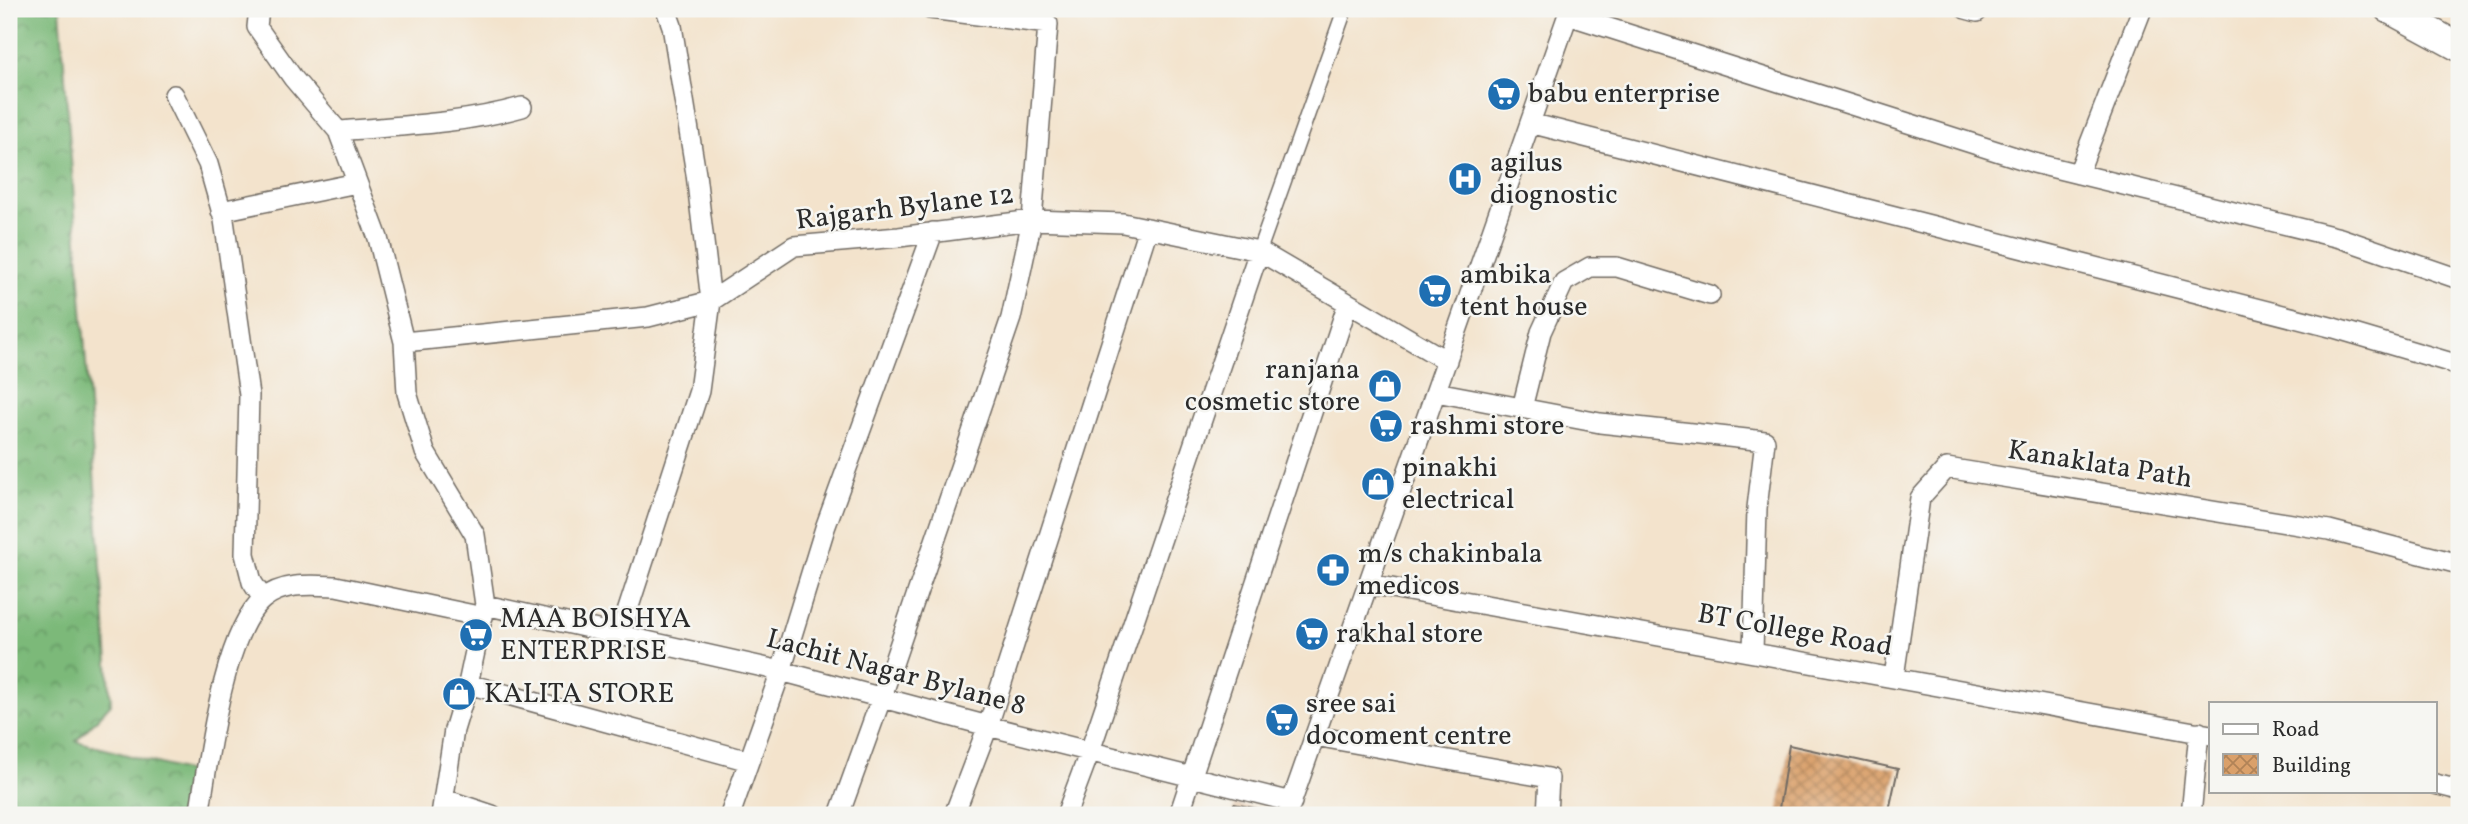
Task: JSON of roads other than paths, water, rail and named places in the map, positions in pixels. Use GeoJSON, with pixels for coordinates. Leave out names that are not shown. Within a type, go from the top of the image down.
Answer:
{"type":"FeatureCollection","features":[{"type":"Feature","properties":{"kind":"main road"},"geometry":{"type":"LineString","coordinates":[[2389,9],[2459,47]]}},
{"type":"Feature","properties":{"kind":"street"},"geometry":{"type":"LineString","coordinates":[[243,9],[258,18],[293,78],[338,131],[378,238],[404,342],[407,393],[425,452],[475,535],[484,611],[468,684],[454,730],[443,807],[492,815]]}},
{"type":"Feature","properties":{"kind":"street"},"geometry":{"type":"LineString","coordinates":[[620,634],[699,391],[711,301],[696,174],[672,26],[666,9]]}},
{"type":"Feature","properties":{"kind":"street","name":"Rajgarh Bylane 12"},"geometry":{"type":"LineString","coordinates":[[404,342],[648,317],[711,301],[794,246],[1032,220],[1050,16],[930,9]]}},
{"type":"Feature","properties":{"kind":"street"},"geometry":{"type":"LineString","coordinates":[[1066,815],[1259,251],[1345,9]]}},
{"type":"Feature","properties":{"kind":"street"},"geometry":{"type":"LineString","coordinates":[[1966,9],[1977,12],[1978,9]]}},
{"type":"Feature","properties":{"kind":"street"},"geometry":{"type":"LineString","coordinates":[[2078,174],[2142,9]]}},
{"type":"Feature","properties":{"kind":"street"},"geometry":{"type":"LineString","coordinates":[[1290,809],[1569,12],[2034,163],[2340,238],[2459,279]]}},
{"type":"Feature","properties":{"kind":"street"},"geometry":{"type":"LineString","coordinates":[[174,94],[208,164],[221,211],[249,395],[245,554],[252,582],[262,599],[232,650],[219,701],[199,815]]}},
{"type":"Feature","properties":{"kind":"street"},"geometry":{"type":"LineString","coordinates":[[338,131],[478,118],[522,107]]}},
{"type":"Feature","properties":{"kind":"street"},"geometry":{"type":"LineString","coordinates":[[1530,123],[2334,328],[2459,365]]}},
{"type":"Feature","properties":{"kind":"street"},"geometry":{"type":"LineString","coordinates":[[221,211],[357,183]]}},
{"type":"Feature","properties":{"kind":"street"},"geometry":{"type":"LineString","coordinates":[[839,815],[1011,317],[1032,220],[1123,223],[1259,251],[1447,361]]}},
{"type":"Feature","properties":{"kind":"street"},"geometry":{"type":"LineString","coordinates":[[954,815],[988,726],[1148,228]]}},
{"type":"Feature","properties":{"kind":"street"},"geometry":{"type":"LineString","coordinates":[[730,815],[781,671],[824,528],[933,232]]}},
{"type":"Feature","properties":{"kind":"street"},"geometry":{"type":"LineString","coordinates":[[1522,408],[1541,332],[1564,282],[1590,267],[1617,267],[1710,295]]}},
{"type":"Feature","properties":{"kind":"street"},"geometry":{"type":"LineString","coordinates":[[1179,815],[1348,303]]}},
{"type":"Feature","properties":{"kind":"street"},"geometry":{"type":"LineString","coordinates":[[1436,392],[1600,423],[1765,441],[1756,508],[1752,652]]}},
{"type":"Feature","properties":{"kind":"street","name":"Kanaklata Path"},"geometry":{"type":"LineString","coordinates":[[1894,677],[1920,498],[1947,468],[2329,530],[2459,564]]}},
{"type":"Feature","properties":{"kind":"street","name":"BT College Road"},"geometry":{"type":"LineString","coordinates":[[1369,584],[2205,733]]}},
{"type":"Feature","properties":{"kind":"street","name":"Lachit Nagar Bylane 8"},"geometry":{"type":"LineString","coordinates":[[262,599],[286,587],[336,586],[620,634],[781,671],[881,699],[1193,776],[1290,809]]}},
{"type":"Feature","properties":{"kind":"street"},"geometry":{"type":"LineString","coordinates":[[468,684],[749,761]]}},
{"type":"Feature","properties":{"kind":"street"},"geometry":{"type":"LineString","coordinates":[[2191,815],[2205,733]]}},
{"type":"Feature","properties":{"kind":"street"},"geometry":{"type":"LineString","coordinates":[[1315,736],[1549,778],[1547,815]]}},
{"type":"Feature","properties":{"kind":"street"},"geometry":{"type":"LineString","coordinates":[[2436,785],[2459,790]]}},
{"type":"Feature","properties":{"kind":"place","name":"babu enterprise"},"geometry":{"type":"Point","coordinates":[1504,94]}},
{"type":"Feature","properties":{"kind":"place","name":"agilus diognostic"},"geometry":{"type":"Point","coordinates":[1465,179]}},
{"type":"Feature","properties":{"kind":"place","name":"ambika tent house"},"geometry":{"type":"Point","coordinates":[1435,291]}},
{"type":"Feature","properties":{"kind":"place","name":"ranjana cosmetic store"},"geometry":{"type":"Point","coordinates":[1385,386]}},
{"type":"Feature","properties":{"kind":"place","name":"rashmi store"},"geometry":{"type":"Point","coordinates":[1386,426]}},
{"type":"Feature","properties":{"kind":"place","name":"pinakhi electrical"},"geometry":{"type":"Point","coordinates":[1378,484]}},
{"type":"Feature","properties":{"kind":"place","name":"m/s chakinbala medicos"},"geometry":{"type":"Point","coordinates":[1333,570]}},
{"type":"Feature","properties":{"kind":"place","name":"rakhal store"},"geometry":{"type":"Point","coordinates":[1312,634]}},
{"type":"Feature","properties":{"kind":"place","name":"MAA BOISHYA ENTERPRISE"},"geometry":{"type":"Point","coordinates":[476,635]}},
{"type":"Feature","properties":{"kind":"place","name":"KALITA STORE"},"geometry":{"type":"Point","coordinates":[459,694]}},
{"type":"Feature","properties":{"kind":"place","name":"sree sai docoment centre"},"geometry":{"type":"Point","coordinates":[1282,720]}}]}
